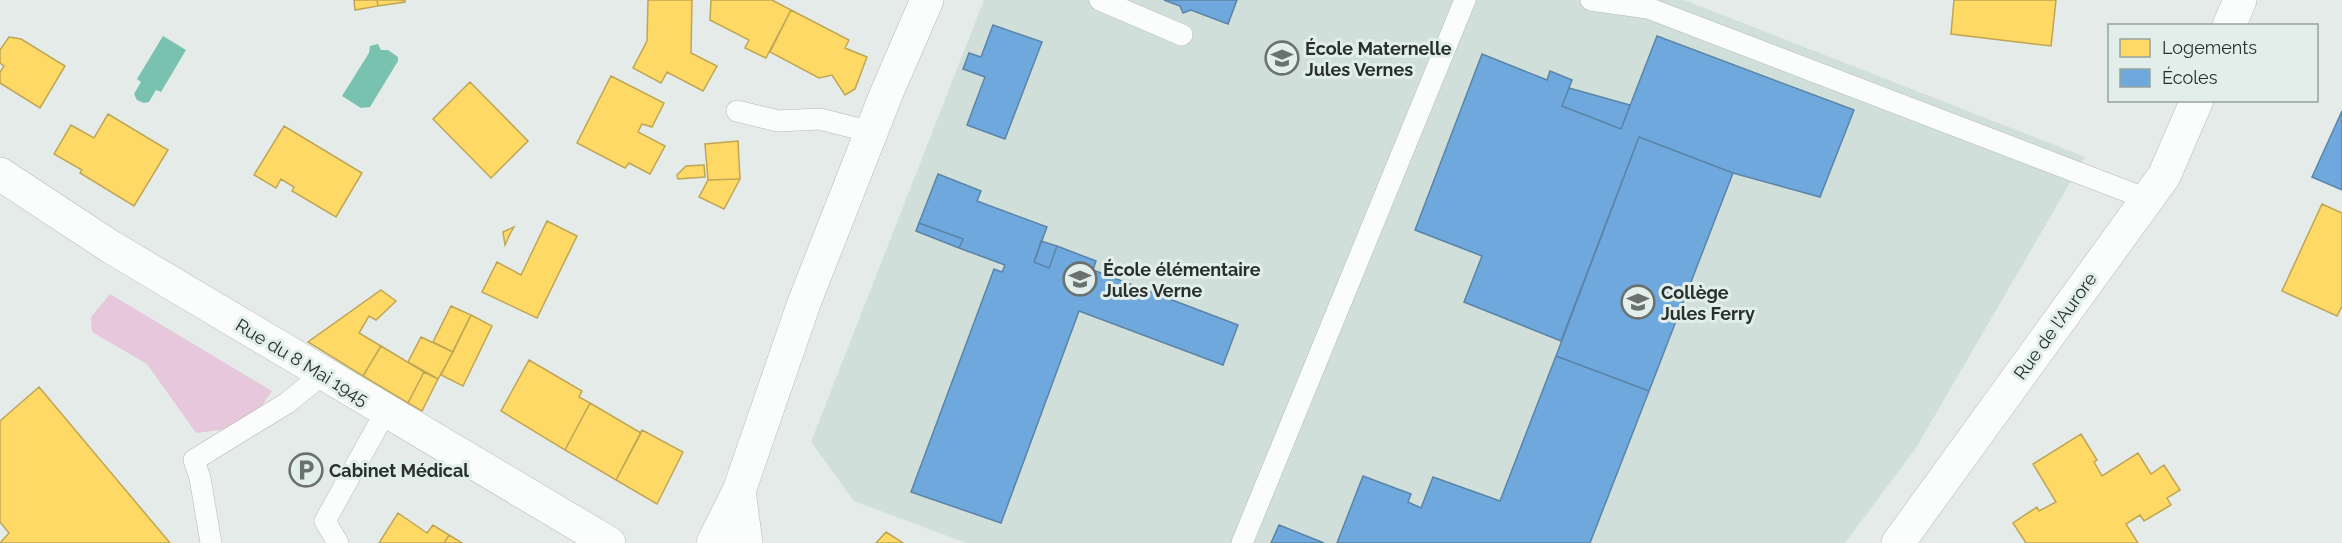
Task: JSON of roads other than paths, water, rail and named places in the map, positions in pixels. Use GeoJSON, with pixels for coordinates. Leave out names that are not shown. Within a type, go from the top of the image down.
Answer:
{"type":"FeatureCollection","features":[{"type":"Feature","properties":{"kind":"street"},"geometry":{"type":"LineString","coordinates":[[713,543],[739,491],[804,303],[871,132],[927,0]]}},
{"type":"Feature","properties":{"kind":"street"},"geometry":{"type":"LineString","coordinates":[[2230,24],[2240,0]]}},
{"type":"Feature","properties":{"kind":"street","name":"Rue de l'Aurore"},"geometry":{"type":"LineString","coordinates":[[1898,543],[2164,176],[2196,102]]}},
{"type":"Feature","properties":{"kind":"street","name":"Rue du 8 Mai 1945"},"geometry":{"type":"LineString","coordinates":[[0,174],[111,248],[609,543]]}},
{"type":"Feature","properties":{"kind":"street"},"geometry":{"type":"LineString","coordinates":[[739,491],[746,543]]}},
{"type":"Feature","properties":{"kind":"lane"},"geometry":{"type":"LineString","coordinates":[[1100,0],[1182,35]]}},
{"type":"Feature","properties":{"kind":"lane"},"geometry":{"type":"LineString","coordinates":[[1242,543],[1465,0]]}},
{"type":"Feature","properties":{"kind":"lane"},"geometry":{"type":"LineString","coordinates":[[1591,0],[1648,8],[2147,199]]}},
{"type":"Feature","properties":{"kind":"lane"},"geometry":{"type":"LineString","coordinates":[[737,111],[778,121],[819,120],[871,132]]}},
{"type":"Feature","properties":{"kind":"lane"},"geometry":{"type":"LineString","coordinates":[[211,543],[200,478],[194,460],[287,403],[323,374]]}},
{"type":"Feature","properties":{"kind":"lane"},"geometry":{"type":"LineString","coordinates":[[338,543],[324,521],[386,411]]}},
{"type":"Feature","properties":{"kind":"place","name":"École Maternelle Jules Vernes"},"geometry":{"type":"Point","coordinates":[1282,58]}},
{"type":"Feature","properties":{"kind":"place","name":"École élémentaire Jules Verne"},"geometry":{"type":"Point","coordinates":[1080,279]}},
{"type":"Feature","properties":{"kind":"place","name":"Collège Jules Ferry"},"geometry":{"type":"Point","coordinates":[1638,302]}},
{"type":"Feature","properties":{"kind":"place","name":"Cabinet Médical"},"geometry":{"type":"Point","coordinates":[306,470]}}]}
